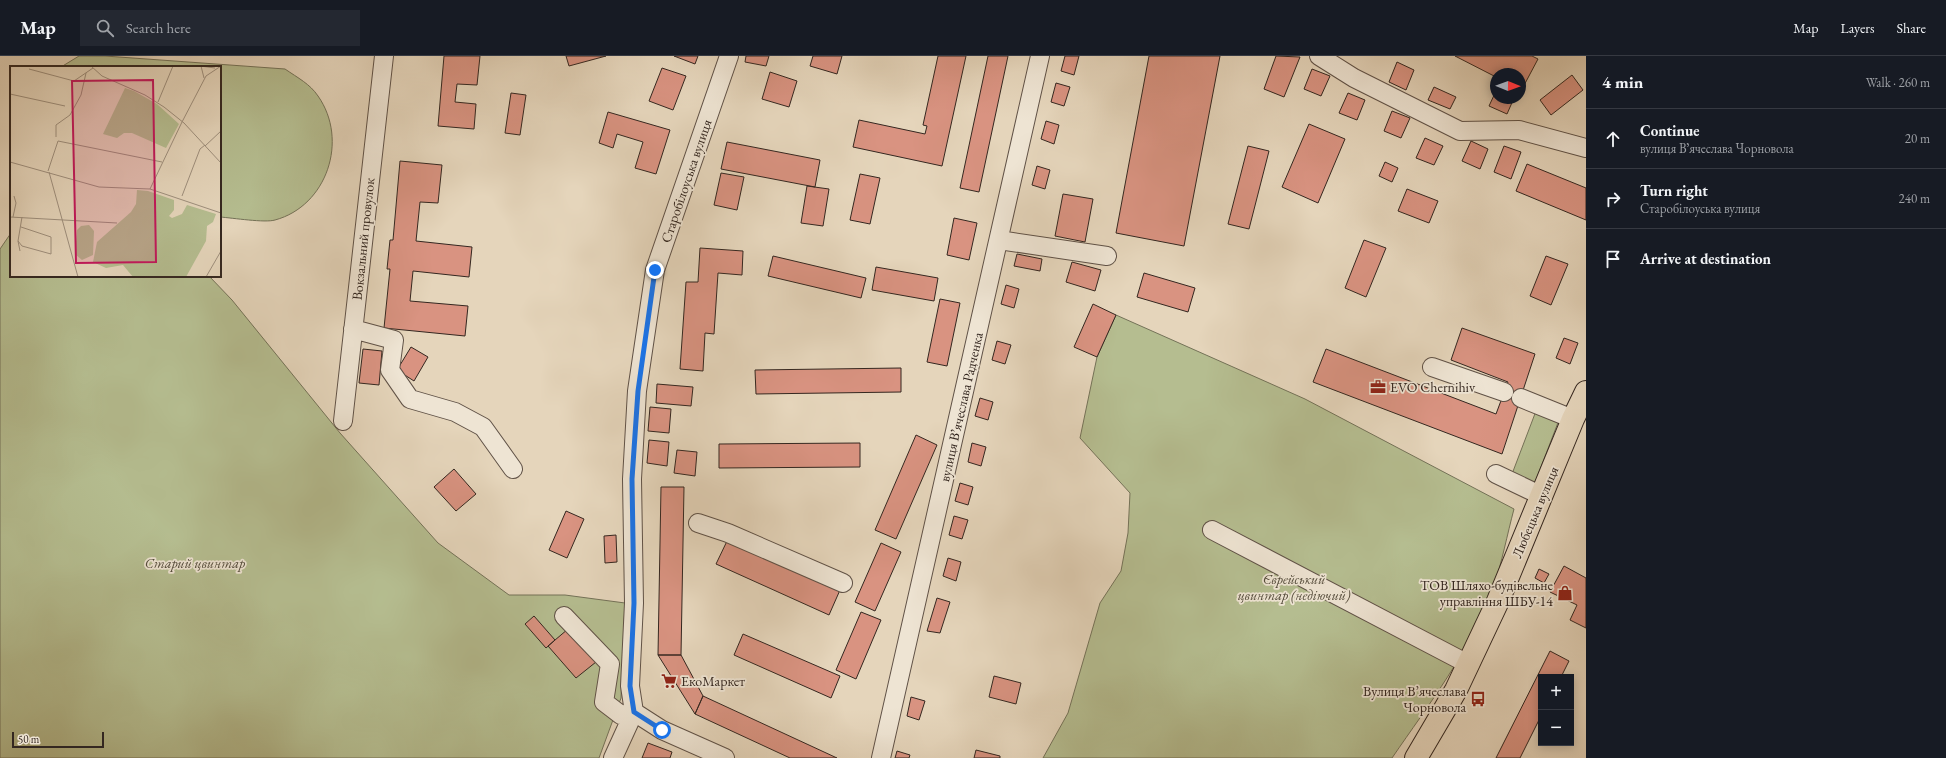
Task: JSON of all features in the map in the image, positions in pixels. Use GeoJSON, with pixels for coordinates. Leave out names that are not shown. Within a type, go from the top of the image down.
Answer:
{"type":"FeatureCollection","features":[{"type":"Feature","properties":{"kind":"main road","name":"Любецька вулиця"},"geometry":{"type":"LineString","coordinates":[[1416,758],[1456,690],[1498,601],[1586,392]]}},
{"type":"Feature","properties":{"kind":"street","name":"Вокзальний провулок"},"geometry":{"type":"LineString","coordinates":[[343,422],[384,56]]}},
{"type":"Feature","properties":{"kind":"street","name":"Старобілоуська вулиця"},"geometry":{"type":"LineString","coordinates":[[634,712],[630,686],[634,603],[632,479],[638,391],[654,277],[729,56]]}},
{"type":"Feature","properties":{"kind":"street","name":"вулиця Вʼячеслава Радченка"},"geometry":{"type":"LineString","coordinates":[[881,758],[1040,56]]}},
{"type":"Feature","properties":{"kind":"street"},"geometry":{"type":"LineString","coordinates":[[1319,56],[1354,78],[1460,131],[1519,130],[1586,148]]}},
{"type":"Feature","properties":{"kind":"street"},"geometry":{"type":"LineString","coordinates":[[999,240],[1107,256]]}},
{"type":"Feature","properties":{"kind":"street"},"geometry":{"type":"LineString","coordinates":[[353,328],[394,340],[390,370],[410,399],[455,412],[483,427],[514,470]]}},
{"type":"Feature","properties":{"kind":"street"},"geometry":{"type":"LineString","coordinates":[[1432,367],[1504,392]]}},
{"type":"Feature","properties":{"kind":"street"},"geometry":{"type":"LineString","coordinates":[[1521,398],[1573,420]]}},
{"type":"Feature","properties":{"kind":"street"},"geometry":{"type":"LineString","coordinates":[[1496,474],[1542,496]]}},
{"type":"Feature","properties":{"kind":"street"},"geometry":{"type":"LineString","coordinates":[[698,523],[728,533],[843,583]]}},
{"type":"Feature","properties":{"kind":"street"},"geometry":{"type":"LineString","coordinates":[[1212,530],[1468,664]]}},
{"type":"Feature","properties":{"kind":"street"},"geometry":{"type":"LineString","coordinates":[[564,616],[610,664],[604,702],[621,715],[634,712],[662,730],[725,758]]}},
{"type":"Feature","properties":{"kind":"street"},"geometry":{"type":"LineString","coordinates":[[613,758],[634,712]]}},
{"type":"Feature","properties":{"kind":"green space"},"geometry":{"type":"Polygon","coordinates":[[[79,56],[105,56],[285,69],[311,88],[318,96],[327,113],[332,132],[332,151],[328,169],[320,186],[308,201],[293,212],[270,221],[221,217],[221,66],[63,66],[79,56]]]}},
{"type":"Feature","properties":{"kind":"green space","name":"Старий цвинтар"},"geometry":{"type":"Polygon","coordinates":[[[10,234],[10,277],[210,277],[232,300],[340,433],[438,543],[509,595],[565,595],[625,603],[621,698],[599,758],[0,758],[0,249],[10,234]]]}},
{"type":"Feature","properties":{"kind":"green space","name":"Єврейський цвинтар (недіючий)"},"geometry":{"type":"Polygon","coordinates":[[[1116,315],[1305,399],[1514,509],[1502,559],[1484,611],[1448,676],[1392,758],[1043,758],[1068,713],[1100,603],[1121,571],[1128,533],[1130,493],[1080,438],[1097,357],[1116,315]]]}},
{"type":"Feature","properties":{"kind":"green space"},"geometry":{"type":"Polygon","coordinates":[[[1536,411],[1559,420],[1534,485],[1512,474],[1536,411]]]}},
{"type":"Feature","properties":{"kind":"building"},"geometry":{"type":"Polygon","coordinates":[[[444,56],[480,56],[477,85],[457,84],[455,102],[476,104],[474,129],[438,126],[444,56]]]}},
{"type":"Feature","properties":{"kind":"building"},"geometry":{"type":"Polygon","coordinates":[[[566,56],[606,56],[569,66],[566,56]]]}},
{"type":"Feature","properties":{"kind":"building"},"geometry":{"type":"Polygon","coordinates":[[[674,56],[698,56],[695,64],[674,56]]]}},
{"type":"Feature","properties":{"kind":"building"},"geometry":{"type":"Polygon","coordinates":[[[746,56],[769,56],[766,66],[745,62],[746,56]]]}},
{"type":"Feature","properties":{"kind":"building"},"geometry":{"type":"Polygon","coordinates":[[[813,56],[842,56],[837,74],[810,66],[813,56]]]}},
{"type":"Feature","properties":{"kind":"building"},"geometry":{"type":"Polygon","coordinates":[[[938,56],[966,56],[942,166],[853,147],[859,120],[925,134],[927,126],[923,125],[938,56]]]}},
{"type":"Feature","properties":{"kind":"building"},"geometry":{"type":"Polygon","coordinates":[[[988,56],[1008,56],[979,192],[960,188],[988,56]]]}},
{"type":"Feature","properties":{"kind":"building"},"geometry":{"type":"Polygon","coordinates":[[[1065,56],[1079,56],[1074,75],[1061,71],[1065,56]]]}},
{"type":"Feature","properties":{"kind":"building"},"geometry":{"type":"Polygon","coordinates":[[[1149,56],[1220,56],[1184,246],[1116,233],[1149,56]]]}},
{"type":"Feature","properties":{"kind":"building"},"geometry":{"type":"Polygon","coordinates":[[[1276,56],[1300,57],[1284,97],[1264,89],[1276,56]]]}},
{"type":"Feature","properties":{"kind":"building"},"geometry":{"type":"Polygon","coordinates":[[[1455,56],[1532,56],[1538,59],[1526,82],[1526,68],[1490,68],[1490,74],[1455,56]]]}},
{"type":"Feature","properties":{"kind":"building"},"geometry":{"type":"Polygon","coordinates":[[[1397,62],[1414,70],[1406,90],[1389,82],[1397,62]]]}},
{"type":"Feature","properties":{"kind":"building"},"geometry":{"type":"Polygon","coordinates":[[[662,68],[686,76],[673,110],[649,101],[662,68]]]}},
{"type":"Feature","properties":{"kind":"building"},"geometry":{"type":"Polygon","coordinates":[[[1312,69],[1330,76],[1321,96],[1304,89],[1312,69]]]}},
{"type":"Feature","properties":{"kind":"building"},"geometry":{"type":"Polygon","coordinates":[[[770,72],[797,81],[789,107],[762,99],[770,72]]]}},
{"type":"Feature","properties":{"kind":"building"},"geometry":{"type":"Polygon","coordinates":[[[1572,75],[1583,90],[1551,115],[1540,100],[1572,75]]]}},
{"type":"Feature","properties":{"kind":"building"},"geometry":{"type":"Polygon","coordinates":[[[1056,83],[1070,87],[1064,106],[1051,102],[1056,83]]]}},
{"type":"Feature","properties":{"kind":"building"},"geometry":{"type":"Polygon","coordinates":[[[1434,87],[1456,97],[1450,109],[1428,100],[1434,87]]]}},
{"type":"Feature","properties":{"kind":"building"},"geometry":{"type":"Polygon","coordinates":[[[511,93],[526,95],[520,135],[505,133],[511,93]]]}},
{"type":"Feature","properties":{"kind":"building"},"geometry":{"type":"Polygon","coordinates":[[[1348,93],[1365,100],[1357,120],[1339,113],[1348,93]]]}},
{"type":"Feature","properties":{"kind":"building"},"geometry":{"type":"Polygon","coordinates":[[[1490,104],[1511,104],[1507,114],[1489,106],[1490,104]]]}},
{"type":"Feature","properties":{"kind":"building"},"geometry":{"type":"Polygon","coordinates":[[[1392,111],[1410,118],[1401,138],[1384,131],[1392,111]]]}},
{"type":"Feature","properties":{"kind":"building"},"geometry":{"type":"Polygon","coordinates":[[[608,112],[670,130],[656,174],[635,168],[643,142],[617,134],[613,148],[599,143],[608,112]]]}},
{"type":"Feature","properties":{"kind":"building"},"geometry":{"type":"Polygon","coordinates":[[[1046,121],[1059,125],[1054,144],[1041,139],[1046,121]]]}},
{"type":"Feature","properties":{"kind":"building"},"geometry":{"type":"Polygon","coordinates":[[[1309,124],[1345,139],[1318,203],[1282,187],[1309,124]]]}},
{"type":"Feature","properties":{"kind":"building"},"geometry":{"type":"Polygon","coordinates":[[[1425,138],[1443,146],[1434,165],[1416,158],[1425,138]]]}},
{"type":"Feature","properties":{"kind":"building"},"geometry":{"type":"Polygon","coordinates":[[[1471,141],[1488,149],[1480,169],[1462,161],[1471,141]]]}},
{"type":"Feature","properties":{"kind":"building"},"geometry":{"type":"Polygon","coordinates":[[[727,142],[820,160],[815,187],[721,169],[727,142]]]}},
{"type":"Feature","properties":{"kind":"building"},"geometry":{"type":"Polygon","coordinates":[[[1248,146],[1269,151],[1249,229],[1228,224],[1248,146]]]}},
{"type":"Feature","properties":{"kind":"building"},"geometry":{"type":"Polygon","coordinates":[[[1504,146],[1521,152],[1511,179],[1494,172],[1504,146]]]}},
{"type":"Feature","properties":{"kind":"building"},"geometry":{"type":"Polygon","coordinates":[[[400,161],[442,165],[438,203],[420,202],[416,241],[472,247],[469,277],[413,271],[410,301],[468,306],[465,336],[384,328],[390,269],[387,269],[390,240],[393,240],[400,161]]]}},
{"type":"Feature","properties":{"kind":"building"},"geometry":{"type":"Polygon","coordinates":[[[1385,162],[1398,168],[1392,182],[1379,176],[1385,162]]]}},
{"type":"Feature","properties":{"kind":"building"},"geometry":{"type":"Polygon","coordinates":[[[1527,164],[1586,188],[1586,220],[1516,191],[1527,164]]]}},
{"type":"Feature","properties":{"kind":"building"},"geometry":{"type":"Polygon","coordinates":[[[1037,166],[1050,170],[1045,189],[1032,185],[1037,166]]]}},
{"type":"Feature","properties":{"kind":"building"},"geometry":{"type":"Polygon","coordinates":[[[721,173],[744,177],[737,210],[714,205],[721,173]]]}},
{"type":"Feature","properties":{"kind":"building"},"geometry":{"type":"Polygon","coordinates":[[[860,174],[880,178],[870,224],[850,220],[860,174]]]}},
{"type":"Feature","properties":{"kind":"building"},"geometry":{"type":"Polygon","coordinates":[[[807,186],[829,189],[823,226],[801,223],[807,186]]]}},
{"type":"Feature","properties":{"kind":"building"},"geometry":{"type":"Polygon","coordinates":[[[1407,189],[1438,201],[1429,223],[1398,211],[1407,189]]]}},
{"type":"Feature","properties":{"kind":"building"},"geometry":{"type":"Polygon","coordinates":[[[1063,194],[1093,199],[1085,242],[1055,236],[1063,194]]]}},
{"type":"Feature","properties":{"kind":"building"},"geometry":{"type":"Polygon","coordinates":[[[954,218],[977,223],[969,260],[947,255],[954,218]]]}},
{"type":"Feature","properties":{"kind":"building"},"geometry":{"type":"Polygon","coordinates":[[[1364,240],[1386,248],[1366,297],[1345,288],[1364,240]]]}},
{"type":"Feature","properties":{"kind":"building"},"geometry":{"type":"Polygon","coordinates":[[[700,248],[743,251],[742,275],[718,273],[714,334],[705,333],[703,371],[680,369],[686,282],[698,282],[700,248]]]}},
{"type":"Feature","properties":{"kind":"building"},"geometry":{"type":"Polygon","coordinates":[[[1017,254],[1042,259],[1040,271],[1014,266],[1017,254]]]}},
{"type":"Feature","properties":{"kind":"building"},"geometry":{"type":"Polygon","coordinates":[[[773,256],[866,278],[861,298],[768,276],[773,256]]]}},
{"type":"Feature","properties":{"kind":"building"},"geometry":{"type":"Polygon","coordinates":[[[1546,256],[1568,264],[1551,305],[1530,296],[1546,256]]]}},
{"type":"Feature","properties":{"kind":"building"},"geometry":{"type":"Polygon","coordinates":[[[1072,262],[1101,270],[1095,291],[1066,282],[1072,262]]]}},
{"type":"Feature","properties":{"kind":"building"},"geometry":{"type":"Polygon","coordinates":[[[876,267],[938,278],[934,301],[872,290],[876,267]]]}},
{"type":"Feature","properties":{"kind":"building"},"geometry":{"type":"Polygon","coordinates":[[[1144,273],[1195,288],[1188,312],[1137,297],[1144,273]]]}},
{"type":"Feature","properties":{"kind":"building"},"geometry":{"type":"Polygon","coordinates":[[[1006,285],[1019,289],[1014,308],[1001,304],[1006,285]]]}},
{"type":"Feature","properties":{"kind":"building"},"geometry":{"type":"Polygon","coordinates":[[[940,299],[960,303],[947,366],[927,362],[940,299]]]}},
{"type":"Feature","properties":{"kind":"building"},"geometry":{"type":"Polygon","coordinates":[[[1093,304],[1116,315],[1097,357],[1074,347],[1093,304]]]}},
{"type":"Feature","properties":{"kind":"building","name":"EVO Chernihiv"},"geometry":{"type":"Polygon","coordinates":[[[1462,328],[1535,354],[1502,454],[1313,382],[1326,349],[1496,414],[1508,382],[1451,360],[1462,328]]]}},
{"type":"Feature","properties":{"kind":"building"},"geometry":{"type":"Polygon","coordinates":[[[1564,338],[1578,343],[1570,364],[1556,358],[1564,338]]]}},
{"type":"Feature","properties":{"kind":"building"},"geometry":{"type":"Polygon","coordinates":[[[997,341],[1011,345],[1005,364],[992,360],[997,341]]]}},
{"type":"Feature","properties":{"kind":"building"},"geometry":{"type":"Polygon","coordinates":[[[411,347],[428,357],[414,381],[397,370],[411,347]]]}},
{"type":"Feature","properties":{"kind":"building"},"geometry":{"type":"Polygon","coordinates":[[[363,349],[382,351],[379,385],[359,383],[363,349]]]}},
{"type":"Feature","properties":{"kind":"building"},"geometry":{"type":"Polygon","coordinates":[[[901,368],[901,392],[756,394],[755,370],[901,368]]]}},
{"type":"Feature","properties":{"kind":"building"},"geometry":{"type":"Polygon","coordinates":[[[657,384],[693,387],[691,406],[656,403],[657,384]]]}},
{"type":"Feature","properties":{"kind":"building"},"geometry":{"type":"Polygon","coordinates":[[[980,398],[993,402],[988,420],[975,416],[980,398]]]}},
{"type":"Feature","properties":{"kind":"building"},"geometry":{"type":"Polygon","coordinates":[[[650,407],[671,409],[669,433],[648,431],[650,407]]]}},
{"type":"Feature","properties":{"kind":"building"},"geometry":{"type":"Polygon","coordinates":[[[916,435],[937,445],[896,539],[875,530],[916,435]]]}},
{"type":"Feature","properties":{"kind":"building"},"geometry":{"type":"Polygon","coordinates":[[[649,440],[669,442],[667,466],[647,463],[649,440]]]}},
{"type":"Feature","properties":{"kind":"building"},"geometry":{"type":"Polygon","coordinates":[[[860,443],[860,467],[719,468],[719,444],[860,443]]]}},
{"type":"Feature","properties":{"kind":"building"},"geometry":{"type":"Polygon","coordinates":[[[972,443],[986,447],[981,466],[968,462],[972,443]]]}},
{"type":"Feature","properties":{"kind":"building"},"geometry":{"type":"Polygon","coordinates":[[[677,450],[697,452],[695,476],[674,473],[677,450]]]}},
{"type":"Feature","properties":{"kind":"building"},"geometry":{"type":"Polygon","coordinates":[[[454,469],[476,494],[456,511],[434,487],[454,469]]]}},
{"type":"Feature","properties":{"kind":"building"},"geometry":{"type":"Polygon","coordinates":[[[960,483],[973,487],[968,505],[955,501],[960,483]]]}},
{"type":"Feature","properties":{"kind":"building"},"geometry":{"type":"Polygon","coordinates":[[[661,487],[684,487],[681,655],[658,655],[661,487]]]}},
{"type":"Feature","properties":{"kind":"building"},"geometry":{"type":"Polygon","coordinates":[[[566,511],[584,519],[567,558],[549,550],[566,511]]]}},
{"type":"Feature","properties":{"kind":"building"},"geometry":{"type":"Polygon","coordinates":[[[954,516],[968,520],[962,539],[949,535],[954,516]]]}},
{"type":"Feature","properties":{"kind":"building"},"geometry":{"type":"Polygon","coordinates":[[[616,535],[617,562],[605,563],[604,536],[616,535]]]}},
{"type":"Feature","properties":{"kind":"building"},"geometry":{"type":"Polygon","coordinates":[[[728,539],[840,590],[829,615],[716,564],[728,539]]]}},
{"type":"Feature","properties":{"kind":"building"},"geometry":{"type":"Polygon","coordinates":[[[881,543],[901,552],[875,611],[855,602],[881,543]]]}},
{"type":"Feature","properties":{"kind":"building"},"geometry":{"type":"Polygon","coordinates":[[[948,558],[961,562],[956,581],[943,576],[948,558]]]}},
{"type":"Feature","properties":{"kind":"building"},"geometry":{"type":"Polygon","coordinates":[[[1564,566],[1586,578],[1586,628],[1570,620],[1577,605],[1550,592],[1564,566]]]}},
{"type":"Feature","properties":{"kind":"building"},"geometry":{"type":"Polygon","coordinates":[[[1539,569],[1549,574],[1544,583],[1535,578],[1539,569]]]}},
{"type":"Feature","properties":{"kind":"building"},"geometry":{"type":"Polygon","coordinates":[[[937,598],[950,602],[940,633],[927,631],[937,598]]]}},
{"type":"Feature","properties":{"kind":"building"},"geometry":{"type":"Polygon","coordinates":[[[861,612],[881,620],[856,679],[836,670],[861,612]]]}},
{"type":"Feature","properties":{"kind":"building"},"geometry":{"type":"Polygon","coordinates":[[[534,616],[555,640],[546,648],[525,624],[534,616]]]}},
{"type":"Feature","properties":{"kind":"building"},"geometry":{"type":"Polygon","coordinates":[[[568,629],[596,662],[576,678],[548,646],[568,629]]]}},
{"type":"Feature","properties":{"kind":"building"},"geometry":{"type":"Polygon","coordinates":[[[743,634],[840,676],[831,698],[734,655],[743,634]]]}},
{"type":"Feature","properties":{"kind":"building"},"geometry":{"type":"Polygon","coordinates":[[[1550,651],[1569,661],[1562,674],[1538,674],[1550,651]]]}},
{"type":"Feature","properties":{"kind":"building"},"geometry":{"type":"Polygon","coordinates":[[[658,655],[681,655],[703,696],[695,714],[658,655]]]}},
{"type":"Feature","properties":{"kind":"building"},"geometry":{"type":"Polygon","coordinates":[[[1538,675],[1538,722],[1520,758],[1496,758],[1538,675]]]}},
{"type":"Feature","properties":{"kind":"building"},"geometry":{"type":"Polygon","coordinates":[[[994,676],[1021,683],[1016,704],[989,697],[994,676]]]}},
{"type":"Feature","properties":{"kind":"building"},"geometry":{"type":"Polygon","coordinates":[[[703,696],[837,758],[790,758],[695,714],[703,696]]]}},
{"type":"Feature","properties":{"kind":"building"},"geometry":{"type":"Polygon","coordinates":[[[911,697],[925,701],[919,720],[907,716],[911,697]]]}},
{"type":"Feature","properties":{"kind":"building"},"geometry":{"type":"Polygon","coordinates":[[[648,743],[672,752],[670,758],[642,758],[648,743]]]}},
{"type":"Feature","properties":{"kind":"building"},"geometry":{"type":"Polygon","coordinates":[[[976,750],[1000,756],[1000,758],[974,758],[976,750]]]}},
{"type":"Feature","properties":{"kind":"building"},"geometry":{"type":"Polygon","coordinates":[[[897,751],[910,755],[909,758],[895,758],[897,751]]]}},
{"type":"Feature","properties":{"kind":"place","name":"EVO Chernihiv"},"geometry":{"type":"Point","coordinates":[1378,387]}},
{"type":"Feature","properties":{"kind":"place","name":"ТОВ Шляхо-будівельне управління ШБУ-14"},"geometry":{"type":"Point","coordinates":[1565,593]}},
{"type":"Feature","properties":{"kind":"place","name":"ЕкоМаркет"},"geometry":{"type":"Point","coordinates":[669,681]}},
{"type":"Feature","properties":{"kind":"place","name":"Вулиця В’ячеслава Чорновола"},"geometry":{"type":"Point","coordinates":[1478,699]}},
{"type":"Feature","properties":{"kind":"route"},"geometry":{"type":"LineString","coordinates":[[655,270],[638,391],[632,479],[634,603],[630,686],[634,712],[662,730]]}}]}
